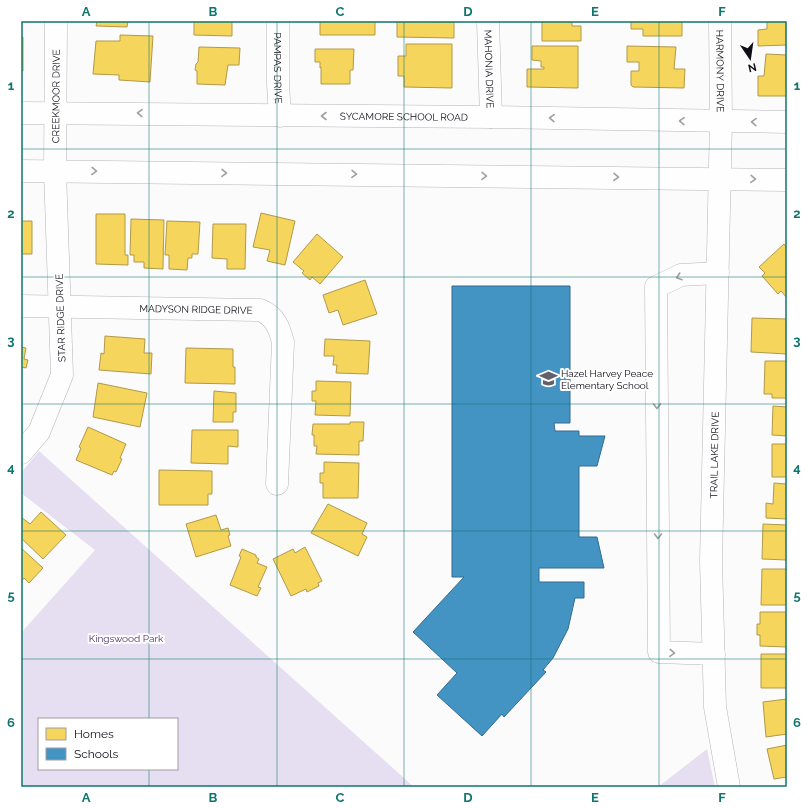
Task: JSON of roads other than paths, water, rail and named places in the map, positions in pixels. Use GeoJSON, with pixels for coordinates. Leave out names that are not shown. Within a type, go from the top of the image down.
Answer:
{"type":"FeatureCollection","features":[{"type":"Feature","properties":{"kind":"street","name":"CREEKMOOR DRIVE"},"geometry":{"type":"LineString","coordinates":[[55,171],[56,21]]}},
{"type":"Feature","properties":{"kind":"street","name":"PAMPAS DRIVE"},"geometry":{"type":"LineString","coordinates":[[278,21],[278,84],[280,116]]}},
{"type":"Feature","properties":{"kind":"street","name":"MAHONIA DRIVE"},"geometry":{"type":"LineString","coordinates":[[488,21],[491,117]]}},
{"type":"Feature","properties":{"kind":"street","name":"HARMONY DRIVE"},"geometry":{"type":"LineString","coordinates":[[720,21],[721,121]]}},
{"type":"Feature","properties":{"kind":"street","name":"SYCAMORE SCHOOL ROAD"},"geometry":{"type":"LineString","coordinates":[[21,113],[55,112],[280,116],[491,117],[787,122]]}},
{"type":"Feature","properties":{"kind":"street","name":"TRAIL LAKE DRIVE"},"geometry":{"type":"LineString","coordinates":[[721,121],[711,561],[715,706],[729,787]]}},
{"type":"Feature","properties":{"kind":"street"},"geometry":{"type":"LineString","coordinates":[[21,171],[720,178],[787,180]]}},
{"type":"Feature","properties":{"kind":"street","name":"STAR RIDGE DRIVE"},"geometry":{"type":"LineString","coordinates":[[21,453],[39,432],[62,375],[55,171]]}},
{"type":"Feature","properties":{"kind":"street"},"geometry":{"type":"LineString","coordinates":[[714,654],[659,652],[656,287],[681,275],[718,273]]}},
{"type":"Feature","properties":{"kind":"street","name":"MADYSON RIDGE DRIVE"},"geometry":{"type":"LineString","coordinates":[[21,306],[260,310],[268,314],[280,328],[283,342],[277,484]]}},
{"type":"Feature","properties":{"kind":"place","name":"Hazel Harvey Peace Elementary School"},"geometry":{"type":"Point","coordinates":[548,379]}},
{"type":"Feature","properties":{"kind":"park label","name":"Kingswood Park"},"geometry":{"type":"Point","coordinates":[126,638]}}]}
